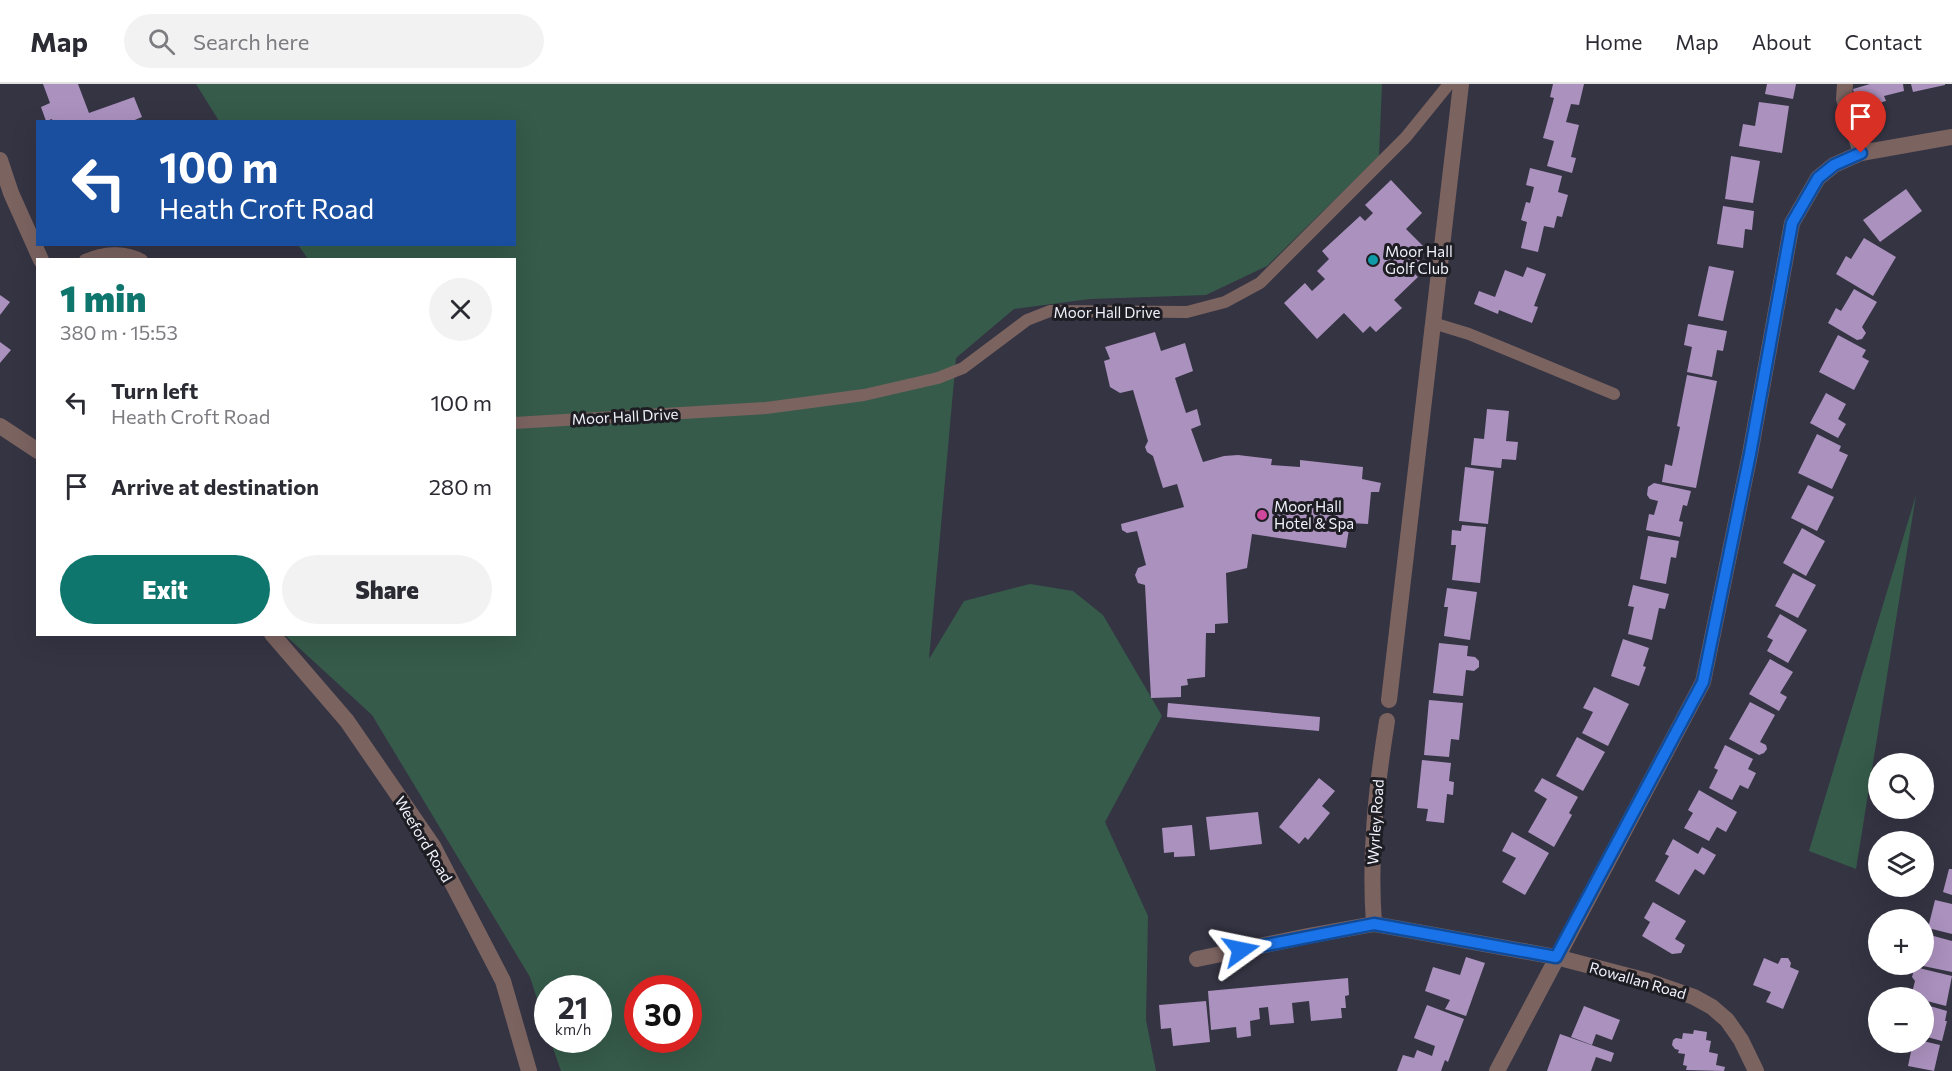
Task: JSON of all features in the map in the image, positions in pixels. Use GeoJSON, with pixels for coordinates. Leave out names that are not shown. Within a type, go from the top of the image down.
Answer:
{"type":"FeatureCollection","features":[{"type":"Feature","properties":{"kind":"street"},"geometry":{"type":"LineString","coordinates":[[1389,700],[1461,84]]}},
{"type":"Feature","properties":{"kind":"street"},"geometry":{"type":"LineString","coordinates":[[1845,84],[1844,99],[1861,153]]}},
{"type":"Feature","properties":{"kind":"street"},"geometry":{"type":"LineString","coordinates":[[1497,1071],[1703,682],[1748,465],[1792,223],[1818,178],[1834,165],[1861,153],[1952,137]]}},
{"type":"Feature","properties":{"kind":"street"},"geometry":{"type":"LineString","coordinates":[[0,160],[11,193],[40,258]]}},
{"type":"Feature","properties":{"kind":"street"},"geometry":{"type":"LineString","coordinates":[[0,426],[36,450]]}},
{"type":"Feature","properties":{"kind":"street","name":"Weeford Road"},"geometry":{"type":"LineString","coordinates":[[274,636],[347,721],[433,846],[503,981],[529,1071]]}},
{"type":"Feature","properties":{"kind":"street","name":"Wyrley Road"},"geometry":{"type":"LineString","coordinates":[[1374,924],[1371,883],[1373,832],[1387,721]]}},
{"type":"Feature","properties":{"kind":"street"},"geometry":{"type":"LineString","coordinates":[[1197,959],[1374,924]]}},
{"type":"Feature","properties":{"kind":"street","name":"Rowallan Road"},"geometry":{"type":"LineString","coordinates":[[1374,924],[1556,957],[1648,981],[1694,997],[1712,1007],[1727,1020],[1741,1040],[1756,1071]]}},
{"type":"Feature","properties":{"kind":"lane","name":"Moor Hall Drive"},"geometry":{"type":"LineString","coordinates":[[516,423],[766,408],[864,395],[938,378],[963,368],[1027,320],[1050,311],[1187,312],[1225,302],[1260,283],[1406,137],[1449,84]]}},
{"type":"Feature","properties":{"kind":"lane"},"geometry":{"type":"LineString","coordinates":[[92,258],[107,253],[133,255],[138,258]]}},
{"type":"Feature","properties":{"kind":"lane"},"geometry":{"type":"LineString","coordinates":[[1433,323],[1469,334],[1614,394]]}},
{"type":"Feature","properties":{"kind":"green space"},"geometry":{"type":"Polygon","coordinates":[[[196,84],[1382,84],[1379,156],[1267,266],[1206,295],[1090,299],[1014,309],[956,358],[929,659],[964,601],[1030,584],[1073,591],[1103,615],[1162,716],[1105,822],[1148,916],[1146,1020],[1156,1071],[561,1071],[555,1053],[612,1053],[612,975],[534,975],[534,989],[530,977],[372,715],[286,636],[516,636],[516,258],[307,258],[299,246],[516,246],[516,120],[218,120],[196,84]]]}},
{"type":"Feature","properties":{"kind":"green space"},"geometry":{"type":"Polygon","coordinates":[[[1916,495],[1875,753],[1868,753],[1868,794],[1856,869],[1809,851],[1916,495]]]}},
{"type":"Feature","properties":{"kind":"building"},"geometry":{"type":"Polygon","coordinates":[[[43,84],[78,84],[89,113],[134,97],[142,117],[135,120],[46,120],[41,107],[50,103],[43,84]]]}},
{"type":"Feature","properties":{"kind":"building"},"geometry":{"type":"Polygon","coordinates":[[[1553,84],[1584,84],[1579,105],[1571,104],[1566,122],[1579,125],[1571,157],[1576,158],[1572,173],[1547,166],[1554,141],[1543,138],[1554,98],[1550,97],[1553,84]]]}},
{"type":"Feature","properties":{"kind":"building"},"geometry":{"type":"Polygon","coordinates":[[[1767,84],[1796,84],[1793,99],[1765,94],[1767,84]]]}},
{"type":"Feature","properties":{"kind":"building"},"geometry":{"type":"Polygon","coordinates":[[[1870,84],[1903,84],[1904,91],[1884,96],[1886,101],[1858,108],[1853,89],[1870,84]]]}},
{"type":"Feature","properties":{"kind":"building"},"geometry":{"type":"Polygon","coordinates":[[[1911,84],[1945,84],[1945,85],[1913,92],[1911,84]]]}},
{"type":"Feature","properties":{"kind":"building"},"geometry":{"type":"Polygon","coordinates":[[[1759,102],[1789,106],[1782,153],[1739,146],[1743,124],[1755,126],[1759,102]]]}},
{"type":"Feature","properties":{"kind":"building"},"geometry":{"type":"Polygon","coordinates":[[[1731,156],[1760,161],[1753,203],[1725,199],[1731,156]]]}},
{"type":"Feature","properties":{"kind":"building"},"geometry":{"type":"Polygon","coordinates":[[[1530,168],[1562,176],[1558,192],[1568,195],[1562,217],[1557,216],[1554,228],[1544,226],[1538,252],[1521,248],[1527,222],[1521,220],[1526,202],[1530,203],[1534,187],[1526,185],[1530,168]]]}},
{"type":"Feature","properties":{"kind":"building","name":"Moor Hall Golf Club"},"geometry":{"type":"Polygon","coordinates":[[[1391,180],[1422,213],[1406,229],[1424,247],[1415,256],[1420,261],[1411,270],[1418,277],[1394,300],[1402,308],[1376,332],[1370,326],[1363,333],[1344,313],[1317,339],[1284,303],[1305,283],[1312,291],[1325,279],[1317,271],[1329,259],[1322,251],[1360,216],[1365,221],[1373,213],[1365,205],[1391,180]]]}},
{"type":"Feature","properties":{"kind":"building"},"geometry":{"type":"Polygon","coordinates":[[[1906,189],[1922,211],[1880,242],[1863,220],[1906,189]]]}},
{"type":"Feature","properties":{"kind":"building"},"geometry":{"type":"Polygon","coordinates":[[[1723,206],[1754,211],[1752,230],[1745,229],[1743,248],[1717,244],[1723,206]]]}},
{"type":"Feature","properties":{"kind":"building"},"geometry":{"type":"Polygon","coordinates":[[[1864,238],[1896,257],[1873,296],[1836,274],[1846,256],[1851,259],[1864,238]]]}},
{"type":"Feature","properties":{"kind":"building"},"geometry":{"type":"Polygon","coordinates":[[[1709,266],[1734,271],[1723,321],[1698,316],[1709,266]]]}},
{"type":"Feature","properties":{"kind":"building"},"geometry":{"type":"Polygon","coordinates":[[[1527,267],[1546,274],[1534,306],[1538,307],[1532,323],[1499,310],[1498,314],[1474,304],[1479,291],[1495,297],[1505,270],[1523,277],[1527,267]]]}},
{"type":"Feature","properties":{"kind":"building"},"geometry":{"type":"Polygon","coordinates":[[[1854,289],[1877,302],[1862,327],[1866,333],[1862,339],[1857,340],[1828,323],[1836,308],[1841,311],[1854,289]]]}},
{"type":"Feature","properties":{"kind":"building"},"geometry":{"type":"Polygon","coordinates":[[[0,295],[10,302],[0,315],[0,295]]]}},
{"type":"Feature","properties":{"kind":"building"},"geometry":{"type":"Polygon","coordinates":[[[1688,324],[1727,331],[1723,351],[1717,350],[1712,377],[1687,372],[1692,347],[1684,345],[1688,324]]]}},
{"type":"Feature","properties":{"kind":"building","name":"Moor Hall Hotel & Spa"},"geometry":{"type":"Polygon","coordinates":[[[1155,332],[1161,351],[1185,343],[1193,371],[1175,378],[1186,413],[1197,409],[1201,425],[1191,429],[1203,462],[1238,455],[1272,459],[1271,465],[1300,467],[1300,460],[1363,467],[1362,479],[1381,483],[1379,492],[1371,492],[1368,524],[1350,523],[1346,548],[1252,534],[1247,568],[1226,573],[1228,623],[1215,624],[1215,633],[1206,633],[1205,677],[1187,679],[1188,685],[1181,686],[1181,697],[1151,698],[1145,585],[1138,583],[1135,575],[1138,568],[1146,565],[1137,531],[1127,533],[1122,530],[1121,524],[1184,507],[1177,484],[1163,488],[1153,456],[1147,452],[1145,447],[1148,441],[1133,390],[1120,393],[1110,387],[1104,361],[1110,359],[1105,347],[1155,332]]]}},
{"type":"Feature","properties":{"kind":"building"},"geometry":{"type":"Polygon","coordinates":[[[1838,335],[1866,350],[1862,357],[1869,361],[1854,390],[1819,372],[1838,335]]]}},
{"type":"Feature","properties":{"kind":"building"},"geometry":{"type":"Polygon","coordinates":[[[0,342],[11,350],[0,363],[0,342]]]}},
{"type":"Feature","properties":{"kind":"building"},"geometry":{"type":"Polygon","coordinates":[[[1687,375],[1717,381],[1696,488],[1662,482],[1665,464],[1672,466],[1687,375]]]}},
{"type":"Feature","properties":{"kind":"building"},"geometry":{"type":"Polygon","coordinates":[[[1826,393],[1846,404],[1838,419],[1846,424],[1838,438],[1810,423],[1826,393]]]}},
{"type":"Feature","properties":{"kind":"building"},"geometry":{"type":"Polygon","coordinates":[[[1487,409],[1509,411],[1506,441],[1518,442],[1516,460],[1502,459],[1501,468],[1471,465],[1474,438],[1484,439],[1487,409]]]}},
{"type":"Feature","properties":{"kind":"building"},"geometry":{"type":"Polygon","coordinates":[[[1817,434],[1841,446],[1839,451],[1848,455],[1832,489],[1798,473],[1817,434]]]}},
{"type":"Feature","properties":{"kind":"building"},"geometry":{"type":"Polygon","coordinates":[[[1465,467],[1494,471],[1488,524],[1459,521],[1465,467]]]}},
{"type":"Feature","properties":{"kind":"building"},"geometry":{"type":"Polygon","coordinates":[[[1654,483],[1691,491],[1687,506],[1683,505],[1679,521],[1683,522],[1680,537],[1646,530],[1649,514],[1654,515],[1658,501],[1650,499],[1647,495],[1648,487],[1654,483]]]}},
{"type":"Feature","properties":{"kind":"building"},"geometry":{"type":"Polygon","coordinates":[[[1808,485],[1834,497],[1817,531],[1791,518],[1808,485]]]}},
{"type":"Feature","properties":{"kind":"building"},"geometry":{"type":"Polygon","coordinates":[[[1462,525],[1486,527],[1480,583],[1452,580],[1456,545],[1451,545],[1452,530],[1461,531],[1462,525]]]}},
{"type":"Feature","properties":{"kind":"building"},"geometry":{"type":"Polygon","coordinates":[[[1802,528],[1825,541],[1806,576],[1783,563],[1802,528]]]}},
{"type":"Feature","properties":{"kind":"building"},"geometry":{"type":"Polygon","coordinates":[[[1648,536],[1679,541],[1676,558],[1671,557],[1666,584],[1640,579],[1648,536]]]}},
{"type":"Feature","properties":{"kind":"building"},"geometry":{"type":"Polygon","coordinates":[[[1793,573],[1816,585],[1798,618],[1775,606],[1793,573]]]}},
{"type":"Feature","properties":{"kind":"building"},"geometry":{"type":"Polygon","coordinates":[[[1633,585],[1669,594],[1665,609],[1659,608],[1652,640],[1628,634],[1634,607],[1628,606],[1633,585]]]}},
{"type":"Feature","properties":{"kind":"building"},"geometry":{"type":"Polygon","coordinates":[[[1447,588],[1477,592],[1470,640],[1444,636],[1448,607],[1444,607],[1447,588]]]}},
{"type":"Feature","properties":{"kind":"building"},"geometry":{"type":"Polygon","coordinates":[[[1780,614],[1807,630],[1788,663],[1767,651],[1773,640],[1767,637],[1780,614]]]}},
{"type":"Feature","properties":{"kind":"building"},"geometry":{"type":"Polygon","coordinates":[[[1623,639],[1649,648],[1643,666],[1646,667],[1639,686],[1611,676],[1623,639]]]}},
{"type":"Feature","properties":{"kind":"building"},"geometry":{"type":"Polygon","coordinates":[[[1439,643],[1468,646],[1467,656],[1475,657],[1479,661],[1479,667],[1474,671],[1466,670],[1463,696],[1433,693],[1439,643]]]}},
{"type":"Feature","properties":{"kind":"building"},"geometry":{"type":"Polygon","coordinates":[[[1770,659],[1793,672],[1780,693],[1787,697],[1779,711],[1749,694],[1770,659]]]}},
{"type":"Feature","properties":{"kind":"building"},"geometry":{"type":"Polygon","coordinates":[[[1594,687],[1629,704],[1608,746],[1582,733],[1593,712],[1583,708],[1594,687]]]}},
{"type":"Feature","properties":{"kind":"building"},"geometry":{"type":"Polygon","coordinates":[[[1429,700],[1463,703],[1459,740],[1451,739],[1449,757],[1424,755],[1429,700]]]}},
{"type":"Feature","properties":{"kind":"building"},"geometry":{"type":"Polygon","coordinates":[[[1750,702],[1775,715],[1760,742],[1766,745],[1767,749],[1759,755],[1729,739],[1750,702]]]}},
{"type":"Feature","properties":{"kind":"building"},"geometry":{"type":"Polygon","coordinates":[[[1168,703],[1320,717],[1319,731],[1167,717],[1168,703]]]}},
{"type":"Feature","properties":{"kind":"building"},"geometry":{"type":"Polygon","coordinates":[[[1577,737],[1605,752],[1583,791],[1556,776],[1577,737]]]}},
{"type":"Feature","properties":{"kind":"building"},"geometry":{"type":"Polygon","coordinates":[[[1725,745],[1753,759],[1748,769],[1756,773],[1748,789],[1740,785],[1732,800],[1709,788],[1718,770],[1714,768],[1725,745]]]}},
{"type":"Feature","properties":{"kind":"building"},"geometry":{"type":"Polygon","coordinates":[[[1422,760],[1451,763],[1449,781],[1454,782],[1453,795],[1447,794],[1444,823],[1426,821],[1428,809],[1417,808],[1422,760]]]}},
{"type":"Feature","properties":{"kind":"building"},"geometry":{"type":"Polygon","coordinates":[[[1319,778],[1335,791],[1322,806],[1330,813],[1308,840],[1305,837],[1299,844],[1279,827],[1319,778]]]}},
{"type":"Feature","properties":{"kind":"building"},"geometry":{"type":"Polygon","coordinates":[[[1542,778],[1578,797],[1569,813],[1572,815],[1554,847],[1528,832],[1547,799],[1534,791],[1542,778]]]}},
{"type":"Feature","properties":{"kind":"building"},"geometry":{"type":"Polygon","coordinates":[[[1699,790],[1737,812],[1726,832],[1717,827],[1709,841],[1684,828],[1693,813],[1688,810],[1699,790]]]}},
{"type":"Feature","properties":{"kind":"building"},"geometry":{"type":"Polygon","coordinates":[[[1258,812],[1262,844],[1210,850],[1206,817],[1258,812]]]}},
{"type":"Feature","properties":{"kind":"building"},"geometry":{"type":"Polygon","coordinates":[[[1192,825],[1195,856],[1174,857],[1174,852],[1164,853],[1162,828],[1192,825]]]}},
{"type":"Feature","properties":{"kind":"building"},"geometry":{"type":"Polygon","coordinates":[[[1512,832],[1549,853],[1525,895],[1502,882],[1516,858],[1502,851],[1512,832]]]}},
{"type":"Feature","properties":{"kind":"building"},"geometry":{"type":"Polygon","coordinates":[[[1673,839],[1698,854],[1702,847],[1716,855],[1704,875],[1695,869],[1679,895],[1655,881],[1669,856],[1665,854],[1673,839]]]}},
{"type":"Feature","properties":{"kind":"building"},"geometry":{"type":"Polygon","coordinates":[[[1949,869],[1952,869],[1952,895],[1943,892],[1949,869]]]}},
{"type":"Feature","properties":{"kind":"building"},"geometry":{"type":"Polygon","coordinates":[[[1935,900],[1952,904],[1952,934],[1934,930],[1933,909],[1935,900]]]}},
{"type":"Feature","properties":{"kind":"building"},"geometry":{"type":"Polygon","coordinates":[[[1653,902],[1686,921],[1675,939],[1685,945],[1681,953],[1672,954],[1642,936],[1650,922],[1644,918],[1653,902]]]}},
{"type":"Feature","properties":{"kind":"building"},"geometry":{"type":"Polygon","coordinates":[[[1934,936],[1952,941],[1952,972],[1934,968],[1934,936]]]}},
{"type":"Feature","properties":{"kind":"building"},"geometry":{"type":"Polygon","coordinates":[[[1466,957],[1485,963],[1466,1016],[1445,1009],[1450,1000],[1425,991],[1433,967],[1460,975],[1466,957]]]}},
{"type":"Feature","properties":{"kind":"building"},"geometry":{"type":"Polygon","coordinates":[[[1764,958],[1778,964],[1781,958],[1788,958],[1791,963],[1790,967],[1799,971],[1783,1009],[1766,1002],[1771,992],[1753,985],[1764,958]]]}},
{"type":"Feature","properties":{"kind":"building"},"geometry":{"type":"Polygon","coordinates":[[[1934,972],[1952,976],[1946,1006],[1934,1003],[1934,987],[1914,987],[1915,981],[1913,975],[1934,975],[1934,972]]]}},
{"type":"Feature","properties":{"kind":"building"},"geometry":{"type":"Polygon","coordinates":[[[1348,978],[1349,995],[1345,996],[1346,1008],[1341,1008],[1342,1018],[1311,1021],[1309,1001],[1292,1003],[1294,1023],[1270,1025],[1268,1007],[1259,1008],[1260,1019],[1250,1021],[1251,1036],[1237,1038],[1236,1027],[1211,1030],[1208,991],[1348,978]]]}},
{"type":"Feature","properties":{"kind":"building"},"geometry":{"type":"Polygon","coordinates":[[[1206,1001],[1210,1042],[1173,1046],[1171,1028],[1161,1029],[1159,1005],[1206,1001]]]}},
{"type":"Feature","properties":{"kind":"building"},"geometry":{"type":"Polygon","coordinates":[[[1427,1005],[1464,1019],[1448,1062],[1445,1060],[1441,1071],[1397,1071],[1403,1055],[1414,1058],[1417,1050],[1432,1056],[1435,1046],[1414,1038],[1427,1005]]]}},
{"type":"Feature","properties":{"kind":"building"},"geometry":{"type":"Polygon","coordinates":[[[1584,1006],[1620,1020],[1612,1040],[1596,1034],[1592,1045],[1571,1037],[1584,1006]]]}},
{"type":"Feature","properties":{"kind":"building"},"geometry":{"type":"Polygon","coordinates":[[[1934,1007],[1947,1011],[1942,1041],[1934,1039],[1934,1007]]]}},
{"type":"Feature","properties":{"kind":"building"},"geometry":{"type":"Polygon","coordinates":[[[1694,1030],[1707,1032],[1706,1040],[1711,1041],[1709,1052],[1718,1054],[1716,1065],[1725,1067],[1724,1071],[1686,1070],[1687,1066],[1683,1065],[1685,1054],[1678,1053],[1679,1050],[1672,1045],[1673,1040],[1682,1039],[1683,1033],[1693,1034],[1694,1030]]]}},
{"type":"Feature","properties":{"kind":"building"},"geometry":{"type":"Polygon","coordinates":[[[1560,1034],[1614,1053],[1611,1062],[1596,1057],[1591,1071],[1547,1071],[1560,1034]]]}},
{"type":"Feature","properties":{"kind":"building"},"geometry":{"type":"Polygon","coordinates":[[[1934,1044],[1940,1045],[1934,1071],[1908,1066],[1911,1053],[1934,1053],[1934,1044]]]}},
{"type":"Feature","properties":{"kind":"place","name":"Moor Hall Golf Club"},"geometry":{"type":"Point","coordinates":[1373,260]}},
{"type":"Feature","properties":{"kind":"place","name":"Moor Hall Hotel & Spa"},"geometry":{"type":"Point","coordinates":[1262,515]}},
{"type":"Feature","properties":{"kind":"route"},"geometry":{"type":"LineString","coordinates":[[1241,950],[1374,924],[1556,957],[1703,682],[1750,454],[1792,223],[1818,178],[1834,165],[1861,153]]}}]}
